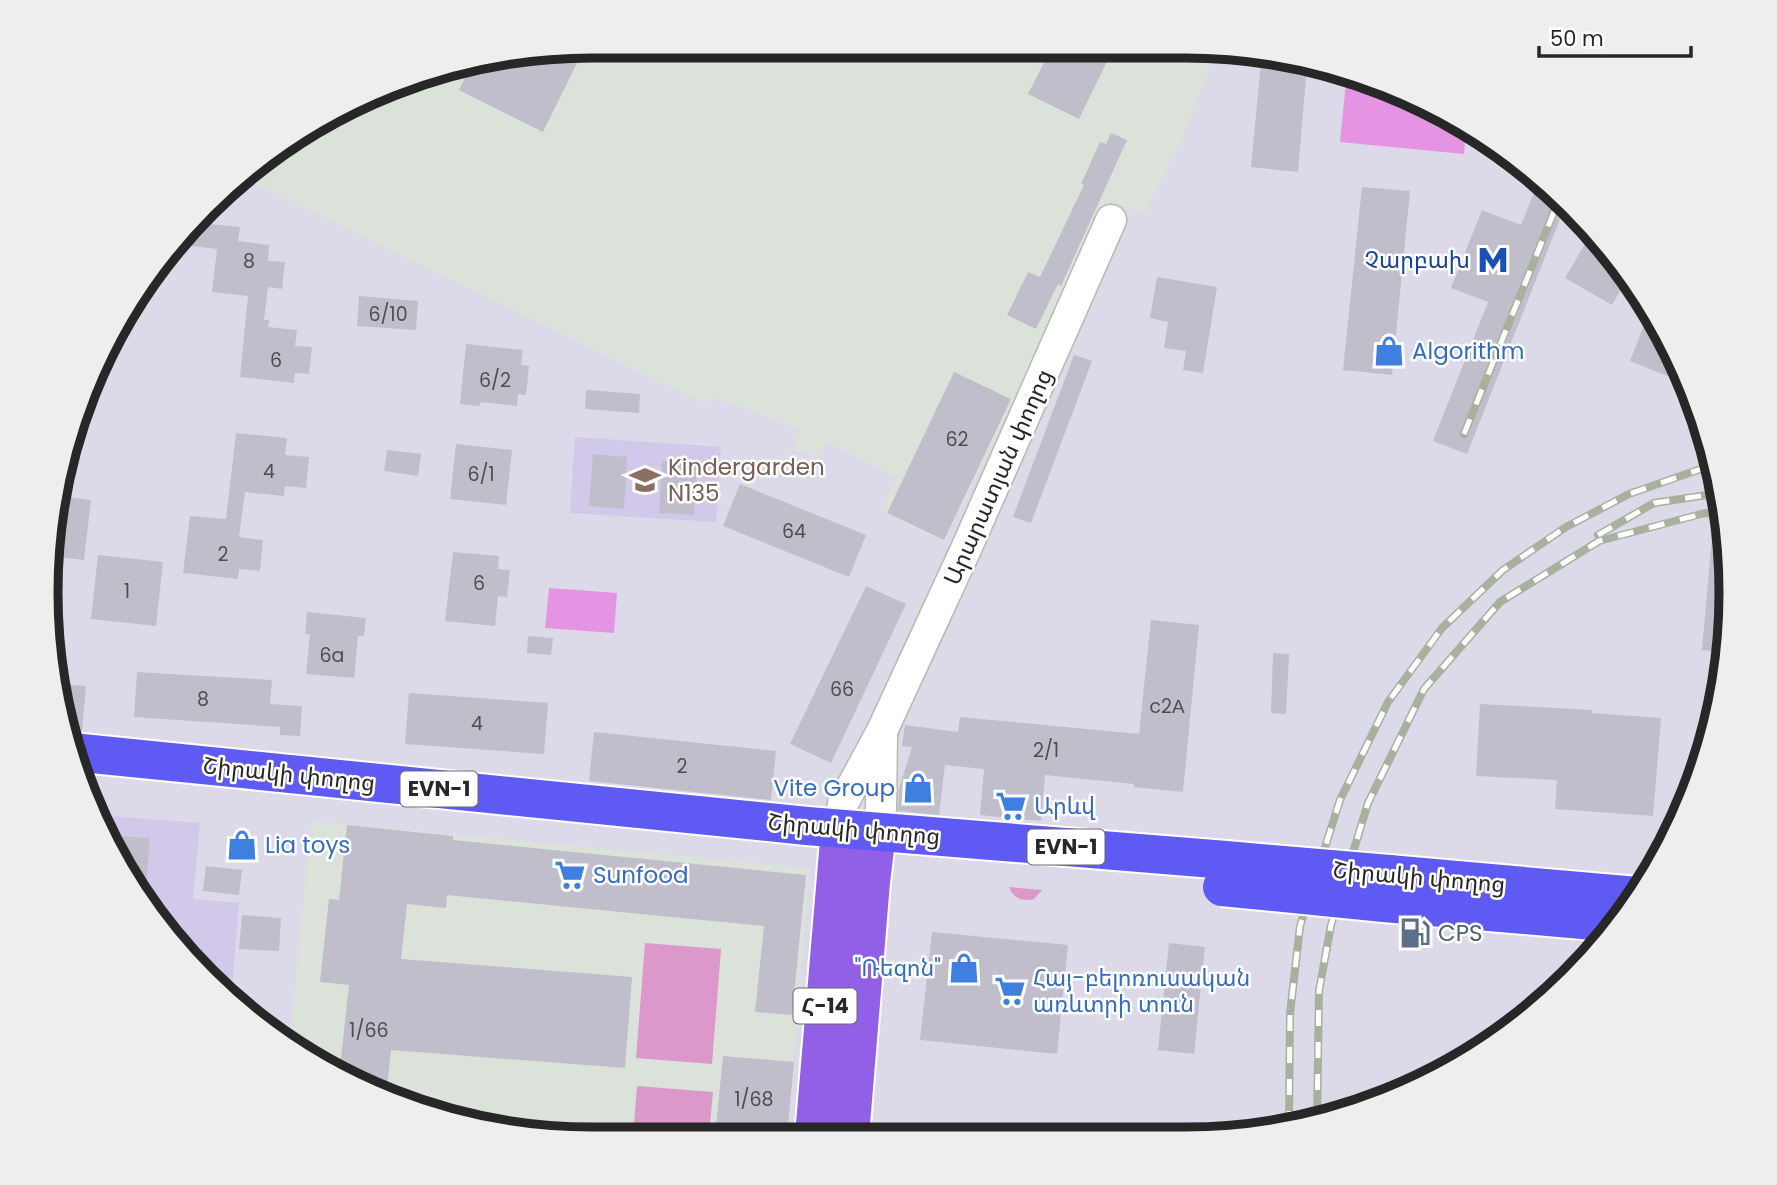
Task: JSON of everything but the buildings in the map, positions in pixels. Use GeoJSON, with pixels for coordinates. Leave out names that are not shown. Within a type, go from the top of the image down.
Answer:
{"type":"FeatureCollection","features":[{"type":"Feature","properties":{"kind":"highway","name":"Շիրակի փողոց"},"geometry":{"type":"LineString","coordinates":[[83,753],[876,843],[1386,888],[1625,896]]}},
{"type":"Feature","properties":{"kind":"highway","name":"Շիրակի փողոց"},"geometry":{"type":"LineString","coordinates":[[90,775],[839,839]]}},
{"type":"Feature","properties":{"kind":"highway","name":"Շիրակի փողոց"},"geometry":{"type":"LineString","coordinates":[[1386,888],[1606,921]]}},
{"type":"Feature","properties":{"kind":"main road","name":"Արարատյան փողոց"},"geometry":{"type":"LineString","coordinates":[[815,1127],[839,839]]}},
{"type":"Feature","properties":{"kind":"main road","name":"Արարատյան փողոց"},"geometry":{"type":"LineString","coordinates":[[851,1127],[876,843]]}},
{"type":"Feature","properties":{"kind":"street","name":"Արարատյան փողոց"},"geometry":{"type":"LineString","coordinates":[[839,839],[843,803],[882,732],[1111,220]]}},
{"type":"Feature","properties":{"kind":"street","name":"Արարատյան փողոց"},"geometry":{"type":"LineString","coordinates":[[876,843],[881,808],[882,732]]}},
{"type":"Feature","properties":{"kind":"shaded area"},"geometry":{"type":"Polygon","coordinates":[[[592,58],[1214,59],[1180,144],[1144,215],[1111,200],[1094,219],[1014,400],[944,542],[881,512],[897,478],[827,442],[819,458],[794,450],[801,430],[717,398],[703,403],[250,182],[325,129],[388,98],[454,76],[523,62],[592,58]]]}},
{"type":"Feature","properties":{"kind":"shaded area"},"geometry":{"type":"Polygon","coordinates":[[[1346,83],[1389,98],[1465,137],[1464,154],[1340,142],[1346,83]]]}},
{"type":"Feature","properties":{"kind":"shaded area","name":"Kindergarden N135"},"geometry":{"type":"Polygon","coordinates":[[[575,437],[721,447],[716,522],[570,513],[575,437]]]}},
{"type":"Feature","properties":{"kind":"shaded area"},"geometry":{"type":"Polygon","coordinates":[[[549,588],[617,593],[614,633],[545,628],[549,588]]]}},
{"type":"Feature","properties":{"kind":"shaded area"},"geometry":{"type":"Polygon","coordinates":[[[107,816],[200,823],[193,899],[239,903],[232,988],[168,918],[129,860],[107,816]]]}},
{"type":"Feature","properties":{"kind":"shaded area"},"geometry":{"type":"Polygon","coordinates":[[[311,821],[810,868],[788,1127],[558,1126],[488,1117],[454,1109],[388,1087],[325,1056],[290,1033],[311,821]]]}},
{"type":"Feature","properties":{"kind":"shaded area"},"geometry":{"type":"Polygon","coordinates":[[[1009,887],[1042,890],[1034,899],[1026,900],[1018,898],[1009,887]]]}},
{"type":"Feature","properties":{"kind":"shaded area"},"geometry":{"type":"Polygon","coordinates":[[[645,943],[721,949],[712,1064],[636,1058],[645,943]]]}},
{"type":"Feature","properties":{"kind":"shaded area"},"geometry":{"type":"Polygon","coordinates":[[[637,1086],[713,1092],[710,1127],[634,1127],[637,1086]]]}},
{"type":"Feature","properties":{"kind":"railway"},"geometry":{"type":"LineString","coordinates":[[1464,434],[1556,207]]}},
{"type":"Feature","properties":{"kind":"railway"},"geometry":{"type":"LineString","coordinates":[[1289,1117],[1290,1014],[1300,926],[1340,800],[1388,702],[1442,628],[1503,570],[1566,527],[1629,494],[1704,468]]}},
{"type":"Feature","properties":{"kind":"railway"},"geometry":{"type":"LineString","coordinates":[[1598,535],[1654,503],[1710,494]]}},
{"type":"Feature","properties":{"kind":"railway"},"geometry":{"type":"LineString","coordinates":[[1317,1110],[1319,991],[1331,925],[1368,803],[1424,689],[1500,602],[1599,541],[1705,513],[1713,513]]}},
{"type":"Feature","properties":{"kind":"place","name":"Չարբախ"},"geometry":{"type":"Point","coordinates":[1493,260]}},
{"type":"Feature","properties":{"kind":"place","name":"Algorithm"},"geometry":{"type":"Point","coordinates":[1389,351]}},
{"type":"Feature","properties":{"kind":"place","name":"Kindergarden N135"},"geometry":{"type":"Point","coordinates":[645,480]}},
{"type":"Feature","properties":{"kind":"place","name":"Vite Group"},"geometry":{"type":"Point","coordinates":[918,788]}},
{"type":"Feature","properties":{"kind":"place","name":"Արևվ"},"geometry":{"type":"Point","coordinates":[1011,806]}},
{"type":"Feature","properties":{"kind":"place","name":"Lia toys"},"geometry":{"type":"Point","coordinates":[242,845]}},
{"type":"Feature","properties":{"kind":"place","name":"Sunfood"},"geometry":{"type":"Point","coordinates":[570,875]}},
{"type":"Feature","properties":{"kind":"place","name":"CPS"},"geometry":{"type":"Point","coordinates":[1415,933]}},
{"type":"Feature","properties":{"kind":"place","name":"\"Ռեզոն\""},"geometry":{"type":"Point","coordinates":[964,968]}},
{"type":"Feature","properties":{"kind":"place","name":"Հայ-բելոռուսական առևտրի տուն"},"geometry":{"type":"Point","coordinates":[1010,991]}}]}
